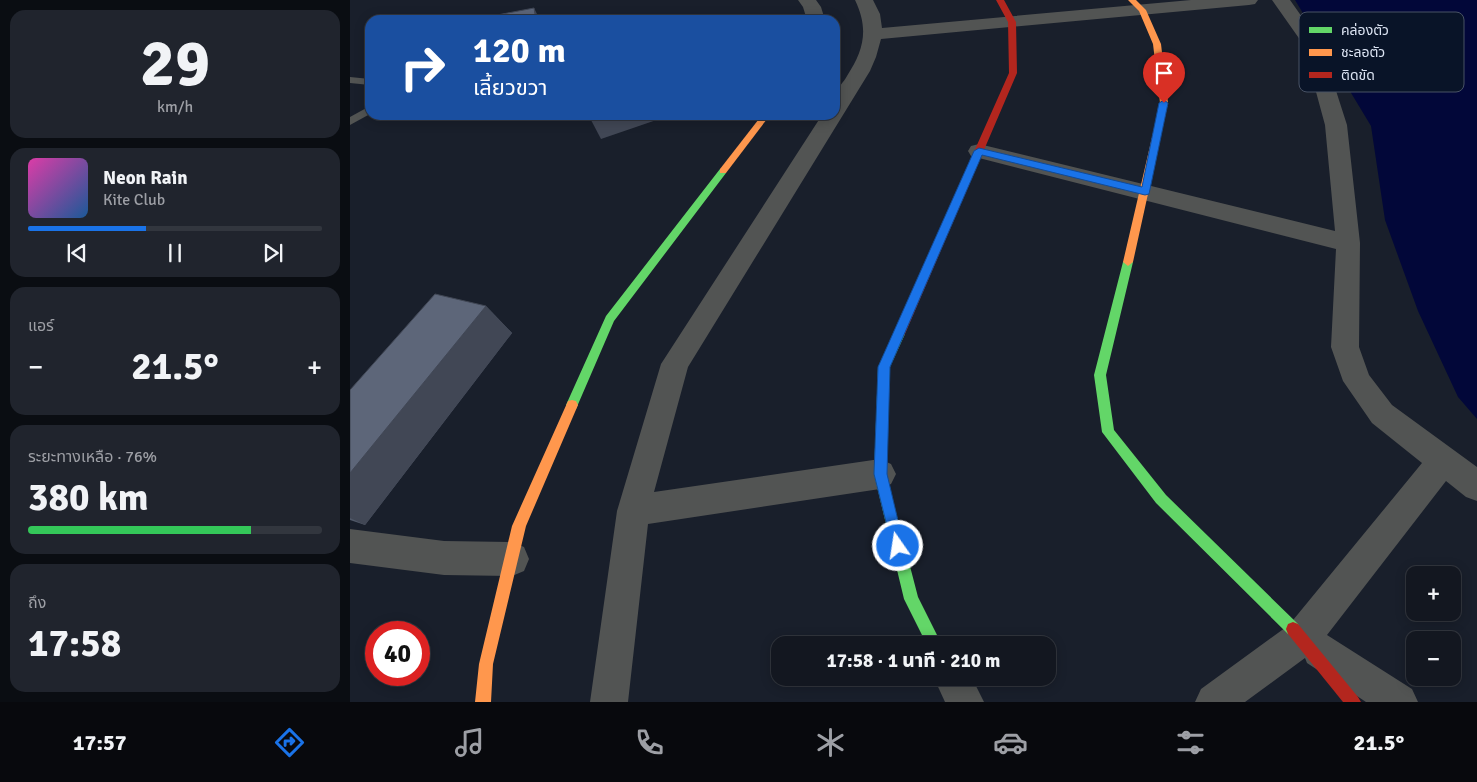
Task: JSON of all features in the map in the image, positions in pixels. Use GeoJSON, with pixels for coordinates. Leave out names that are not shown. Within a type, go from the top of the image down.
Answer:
{"type":"FeatureCollection","features":[{"type":"Feature","properties":{"kind":"street"},"geometry":{"type":"LineString","coordinates":[[807,0],[814,15]]}},
{"type":"Feature","properties":{"kind":"street"},"geometry":{"type":"LineString","coordinates":[[840,102],[870,54],[874,34],[872,12],[864,0]]}},
{"type":"Feature","properties":{"kind":"street"},"geometry":{"type":"LineString","coordinates":[[930,636],[911,599],[880,474],[884,367],[1013,73],[1012,22],[1000,0]]}},
{"type":"Feature","properties":{"kind":"street"},"geometry":{"type":"LineString","coordinates":[[874,34],[1012,22],[1137,5],[1249,0]]}},
{"type":"Feature","properties":{"kind":"street"},"geometry":{"type":"LineString","coordinates":[[1281,0],[1299,26]]}},
{"type":"Feature","properties":{"kind":"street"},"geometry":{"type":"LineString","coordinates":[[1137,5],[1157,44],[1164,103],[1145,191],[1100,375],[1108,432],[1161,499],[1302,638],[1353,702]]}},
{"type":"Feature","properties":{"kind":"street"},"geometry":{"type":"LineString","coordinates":[[1326,92],[1336,125],[1348,243],[1345,347],[1357,381],[1382,414],[1442,462],[1477,486]]}},
{"type":"Feature","properties":{"kind":"street"},"geometry":{"type":"LineString","coordinates":[[483,702],[486,664],[519,526],[610,319],[762,120]]}},
{"type":"Feature","properties":{"kind":"street"},"geometry":{"type":"LineString","coordinates":[[609,702],[633,511],[675,364],[829,120]]}},
{"type":"Feature","properties":{"kind":"street"},"geometry":{"type":"LineString","coordinates":[[979,151],[1348,243]]}},
{"type":"Feature","properties":{"kind":"street"},"geometry":{"type":"LineString","coordinates":[[1214,702],[1302,638],[1442,462]]}},
{"type":"Feature","properties":{"kind":"street"},"geometry":{"type":"LineString","coordinates":[[633,511],[880,474]]}},
{"type":"Feature","properties":{"kind":"street"},"geometry":{"type":"LineString","coordinates":[[350,546],[444,558],[512,559]]}},
{"type":"Feature","properties":{"kind":"street"},"geometry":{"type":"LineString","coordinates":[[1302,638],[1399,702]]}},
{"type":"Feature","properties":{"kind":"street"},"geometry":{"type":"LineString","coordinates":[[956,686],[965,702]]}},
{"type":"Feature","properties":{"kind":"lane"},"geometry":{"type":"LineString","coordinates":[[350,80],[365,82]]}},
{"type":"Feature","properties":{"kind":"lane"},"geometry":{"type":"LineString","coordinates":[[350,122],[365,112]]}},
{"type":"Feature","properties":{"kind":"shaded area"},"geometry":{"type":"Polygon","coordinates":[[[1295,0],[1477,0],[1477,419],[1458,397],[1418,311],[1385,220],[1371,126],[1350,92],[1464,92],[1464,12],[1302,12],[1295,0]]]}},
{"type":"Feature","properties":{"kind":"building"},"geometry":{"type":"Polygon","coordinates":[[[534,8],[535,15],[497,15],[534,8]]]}},
{"type":"Feature","properties":{"kind":"building"},"geometry":{"type":"Polygon","coordinates":[[[435,294],[486,306],[350,473],[350,390],[435,294]]]}},
{"type":"Feature","properties":{"kind":"traffic: fast"},"geometry":{"type":"LineString","coordinates":[[572,405],[610,319],[723,171]]}},
{"type":"Feature","properties":{"kind":"traffic: fast"},"geometry":{"type":"LineString","coordinates":[[1128,262],[1100,375],[1108,432],[1161,499],[1293,629]]}},
{"type":"Feature","properties":{"kind":"traffic: fast"},"geometry":{"type":"LineString","coordinates":[[899,334],[884,367],[880,474],[911,599],[930,636]]}},
{"type":"Feature","properties":{"kind":"traffic: slow"},"geometry":{"type":"LineString","coordinates":[[1128,262],[1164,103],[1157,44],[1142,10],[1132,0]]}},
{"type":"Feature","properties":{"kind":"traffic: slow"},"geometry":{"type":"LineString","coordinates":[[723,171],[762,120]]}},
{"type":"Feature","properties":{"kind":"traffic: slow"},"geometry":{"type":"LineString","coordinates":[[483,702],[486,664],[519,526],[572,405]]}},
{"type":"Feature","properties":{"kind":"traffic: jam"},"geometry":{"type":"LineString","coordinates":[[899,334],[1013,73],[1012,22],[1000,0]]}},
{"type":"Feature","properties":{"kind":"traffic: jam"},"geometry":{"type":"LineString","coordinates":[[1293,629],[1353,702]]}},
{"type":"Feature","properties":{"kind":"route"},"geometry":{"type":"LineString","coordinates":[[898,546],[880,474],[884,367],[979,151],[1145,191],[1164,103]]}}]}
